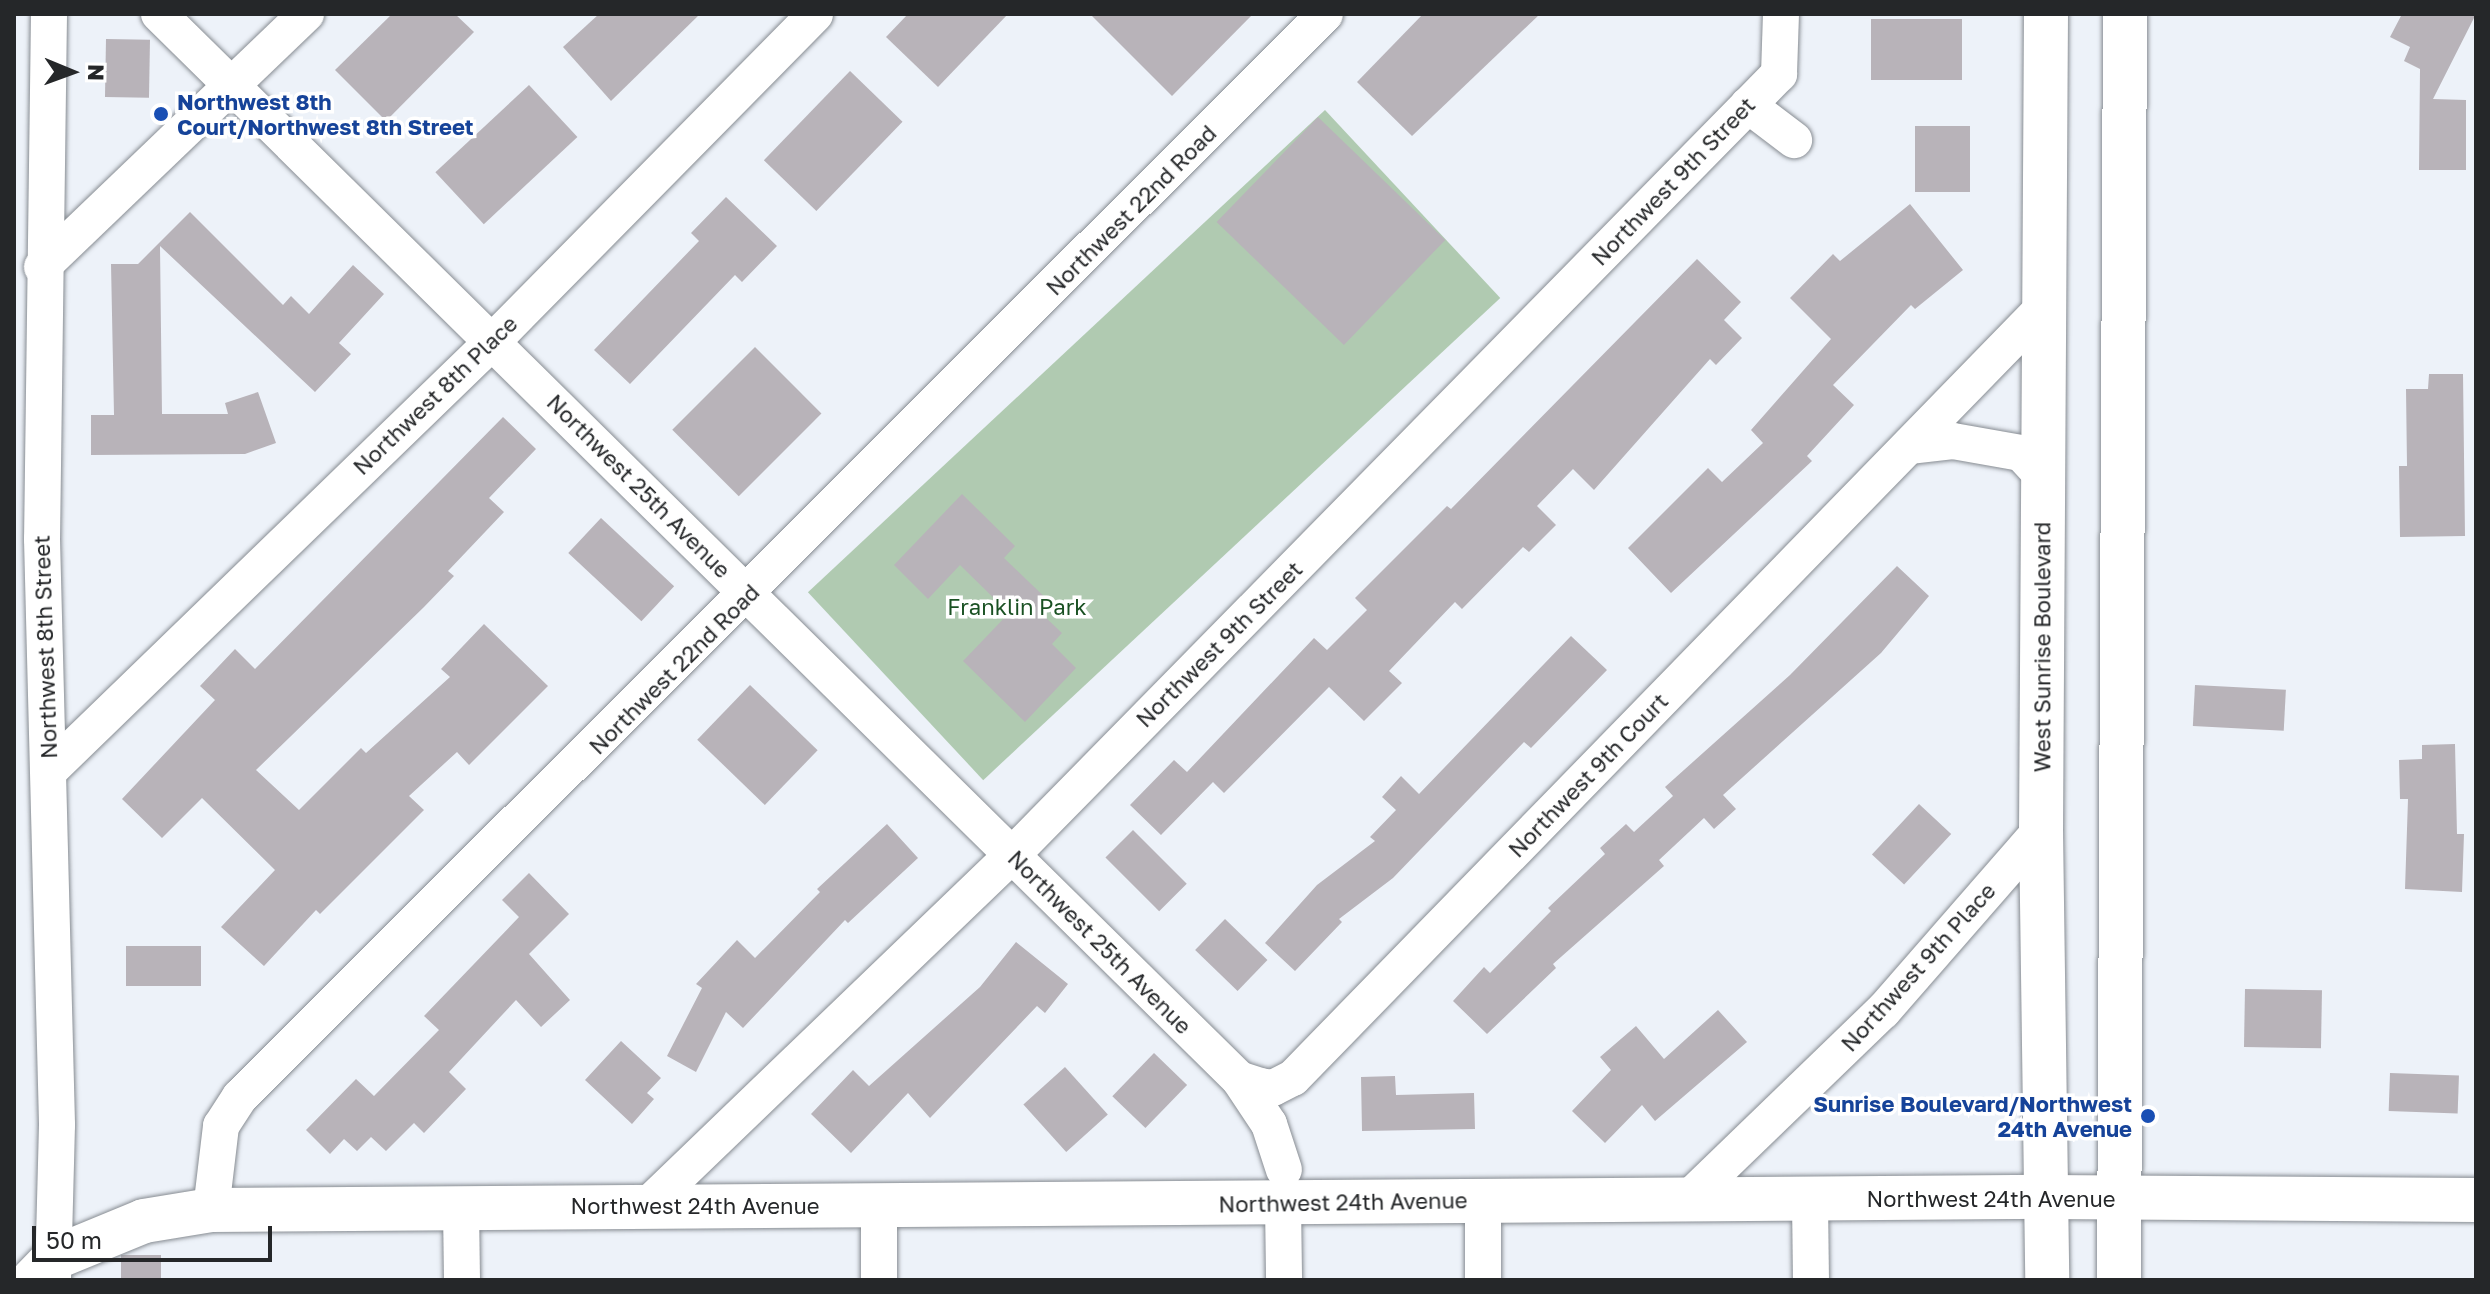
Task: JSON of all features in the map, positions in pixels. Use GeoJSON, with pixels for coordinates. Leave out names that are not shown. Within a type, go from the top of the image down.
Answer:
{"type":"FeatureCollection","features":[{"type":"Feature","properties":{"kind":"main road","name":"West Sunrise Boulevard"},"geometry":{"type":"LineString","coordinates":[[2046,14],[2041,310],[2041,830],[2047,1280]]}},
{"type":"Feature","properties":{"kind":"main road"},"geometry":{"type":"LineString","coordinates":[[2119,1280],[2125,14]]}},
{"type":"Feature","properties":{"kind":"main road","name":"Northwest 24th Avenue"},"geometry":{"type":"LineString","coordinates":[[211,1210],[649,1204],[879,1206],[1284,1187],[1483,1201],[2048,1197],[2476,1200]]}},
{"type":"Feature","properties":{"kind":"main road"},"geometry":{"type":"LineString","coordinates":[[47,1273],[144,1221],[211,1210]]}},
{"type":"Feature","properties":{"kind":"street","name":"Northwest 8th Street"},"geometry":{"type":"LineString","coordinates":[[47,1273],[57,1125],[49,771],[28,540],[28,338],[42,267],[49,14]]}},
{"type":"Feature","properties":{"kind":"street","name":"Northwest 25th Avenue"},"geometry":{"type":"LineString","coordinates":[[159,14],[236,86],[1012,855],[1264,1081]]}},
{"type":"Feature","properties":{"kind":"street"},"geometry":{"type":"LineString","coordinates":[[42,267],[236,86],[306,14]]}},
{"type":"Feature","properties":{"kind":"street","name":"Northwest 8th Place"},"geometry":{"type":"LineString","coordinates":[[49,771],[492,342],[815,14]]}},
{"type":"Feature","properties":{"kind":"street","name":"Northwest 22nd Road"},"geometry":{"type":"LineString","coordinates":[[211,1210],[221,1126],[240,1097],[749,595],[1325,14]]}},
{"type":"Feature","properties":{"kind":"street","name":"Northwest 9th Street"},"geometry":{"type":"LineString","coordinates":[[649,1204],[1012,855],[1779,74],[1781,14]]}},
{"type":"Feature","properties":{"kind":"street"},"geometry":{"type":"LineString","coordinates":[[1748,105],[1794,140]]}},
{"type":"Feature","properties":{"kind":"street","name":"Northwest 9th Court"},"geometry":{"type":"LineString","coordinates":[[1264,1081],[1909,446],[2041,310]]}},
{"type":"Feature","properties":{"kind":"street"},"geometry":{"type":"LineString","coordinates":[[1909,446],[1953,441],[2021,453],[2043,477]]}},
{"type":"Feature","properties":{"kind":"street","name":"Northwest 9th Place"},"geometry":{"type":"LineString","coordinates":[[1687,1200],[1883,1011],[2041,830]]}},
{"type":"Feature","properties":{"kind":"street"},"geometry":{"type":"LineString","coordinates":[[1264,1081],[1269,1124],[1284,1187]]}},
{"type":"Feature","properties":{"kind":"street"},"geometry":{"type":"LineString","coordinates":[[1264,1081],[1284,1187],[1284,1280]]}},
{"type":"Feature","properties":{"kind":"street"},"geometry":{"type":"LineString","coordinates":[[1810,1200],[1811,1280]]}},
{"type":"Feature","properties":{"kind":"street"},"geometry":{"type":"LineString","coordinates":[[1483,1201],[1483,1280]]}},
{"type":"Feature","properties":{"kind":"street"},"geometry":{"type":"LineString","coordinates":[[879,1206],[879,1280]]}},
{"type":"Feature","properties":{"kind":"street"},"geometry":{"type":"LineString","coordinates":[[461,1208],[462,1280]]}},
{"type":"Feature","properties":{"kind":"green space","name":"Franklin Park"},"geometry":{"type":"Polygon","coordinates":[[[1325,110],[1500,298],[983,780],[808,592],[1325,110]]]}},
{"type":"Feature","properties":{"kind":"building"},"geometry":{"type":"Polygon","coordinates":[[[392,14],[455,14],[474,32],[386,121],[335,70],[392,14]]]}},
{"type":"Feature","properties":{"kind":"building"},"geometry":{"type":"Polygon","coordinates":[[[599,14],[700,14],[611,101],[563,47],[599,14]]]}},
{"type":"Feature","properties":{"kind":"building"},"geometry":{"type":"Polygon","coordinates":[[[908,14],[1008,14],[938,87],[886,37],[908,14]]]}},
{"type":"Feature","properties":{"kind":"building"},"geometry":{"type":"Polygon","coordinates":[[[1090,14],[1253,14],[1172,96],[1090,14]]]}},
{"type":"Feature","properties":{"kind":"building"},"geometry":{"type":"Polygon","coordinates":[[[1423,14],[1540,14],[1412,136],[1357,82],[1423,14]]]}},
{"type":"Feature","properties":{"kind":"building"},"geometry":{"type":"Polygon","coordinates":[[[2402,14],[2476,14],[2433,99],[2466,100],[2466,170],[2419,170],[2420,69],[2404,61],[2410,47],[2390,37],[2402,14]]]}},
{"type":"Feature","properties":{"kind":"building"},"geometry":{"type":"Polygon","coordinates":[[[1871,19],[1962,19],[1962,80],[1871,80],[1871,19]]]}},
{"type":"Feature","properties":{"kind":"building"},"geometry":{"type":"Polygon","coordinates":[[[106,39],[150,40],[149,98],[105,97],[106,39]]]}},
{"type":"Feature","properties":{"kind":"building"},"geometry":{"type":"Polygon","coordinates":[[[850,71],[903,122],[816,211],[764,160],[850,71]]]}},
{"type":"Feature","properties":{"kind":"building"},"geometry":{"type":"Polygon","coordinates":[[[529,85],[577,137],[484,224],[435,172],[529,85]]]}},
{"type":"Feature","properties":{"kind":"building"},"geometry":{"type":"Polygon","coordinates":[[[1318,117],[1445,240],[1344,345],[1217,222],[1318,117]]]}},
{"type":"Feature","properties":{"kind":"building"},"geometry":{"type":"Polygon","coordinates":[[[1915,126],[1970,126],[1970,192],[1915,192],[1915,126]]]}},
{"type":"Feature","properties":{"kind":"building"},"geometry":{"type":"Polygon","coordinates":[[[726,197],[777,246],[742,282],[735,275],[630,384],[594,350],[699,241],[691,233],[726,197]]]}},
{"type":"Feature","properties":{"kind":"building"},"geometry":{"type":"Polygon","coordinates":[[[1910,204],[1963,270],[1915,309],[1911,305],[1833,385],[1854,405],[1807,456],[1812,461],[1671,593],[1628,548],[1708,468],[1722,482],[1763,443],[1751,430],[1831,339],[1790,298],[1833,254],[1840,261],[1910,204]]]}},
{"type":"Feature","properties":{"kind":"building"},"geometry":{"type":"Polygon","coordinates":[[[190,212],[283,305],[291,296],[309,314],[353,265],[384,294],[339,343],[351,354],[315,392],[160,246],[162,414],[228,414],[225,403],[258,392],[276,443],[245,454],[91,455],[91,415],[114,415],[111,264],[138,264],[190,212]]]}},
{"type":"Feature","properties":{"kind":"building"},"geometry":{"type":"Polygon","coordinates":[[[1697,259],[1741,302],[1724,320],[1742,338],[1716,365],[1710,359],[1594,490],[1573,469],[1537,506],[1556,525],[1529,552],[1523,547],[1462,609],[1455,602],[1389,671],[1402,683],[1364,721],[1329,687],[1224,793],[1213,782],[1161,835],[1130,805],[1174,760],[1187,772],[1314,638],[1327,650],[1367,610],[1355,598],[1447,506],[1451,509],[1697,259]]]}},
{"type":"Feature","properties":{"kind":"building"},"geometry":{"type":"Polygon","coordinates":[[[755,347],[821,413],[739,496],[672,430],[755,347]]]}},
{"type":"Feature","properties":{"kind":"building"},"geometry":{"type":"Polygon","coordinates":[[[2429,374],[2463,374],[2465,536],[2400,537],[2399,466],[2407,466],[2406,389],[2428,389],[2429,374]]]}},
{"type":"Feature","properties":{"kind":"building"},"geometry":{"type":"Polygon","coordinates":[[[503,417],[536,449],[489,498],[504,512],[448,571],[454,576],[256,770],[299,810],[361,748],[366,753],[450,677],[441,669],[484,624],[548,686],[469,765],[457,752],[409,796],[424,810],[320,914],[316,910],[264,966],[221,927],[275,870],[202,798],[162,838],[122,799],[215,700],[200,686],[235,649],[255,669],[503,417]]]}},
{"type":"Feature","properties":{"kind":"building"},"geometry":{"type":"Polygon","coordinates":[[[962,494],[1015,546],[1004,558],[1053,605],[1043,615],[1062,633],[1052,644],[1076,668],[1025,722],[963,661],[1009,613],[960,565],[928,599],[894,565],[962,494]]]}},
{"type":"Feature","properties":{"kind":"building"},"geometry":{"type":"Polygon","coordinates":[[[601,518],[674,586],[641,621],[568,553],[601,518]]]}},
{"type":"Feature","properties":{"kind":"building"},"geometry":{"type":"Polygon","coordinates":[[[1897,566],[1929,596],[1881,653],[1723,795],[1736,809],[1714,829],[1704,818],[1659,860],[1664,866],[1553,964],[1556,968],[1487,1034],[1453,1001],[1484,967],[1490,973],[1551,911],[1548,908],[1605,854],[1600,848],[1626,824],[1634,832],[1673,796],[1665,787],[1790,675],[1897,566]]]}},
{"type":"Feature","properties":{"kind":"building"},"geometry":{"type":"Polygon","coordinates":[[[1571,636],[1607,670],[1531,748],[1524,742],[1393,878],[1339,919],[1342,922],[1295,971],[1265,943],[1317,885],[1375,841],[1370,837],[1396,810],[1382,797],[1401,776],[1419,794],[1571,636]]]}},
{"type":"Feature","properties":{"kind":"building"},"geometry":{"type":"Polygon","coordinates":[[[750,685],[818,750],[765,805],[697,740],[750,685]]]}},
{"type":"Feature","properties":{"kind":"building"},"geometry":{"type":"Polygon","coordinates":[[[2195,685],[2286,690],[2284,731],[2193,726],[2195,685]]]}},
{"type":"Feature","properties":{"kind":"building"},"geometry":{"type":"Polygon","coordinates":[[[2455,744],[2457,834],[2464,834],[2462,892],[2405,889],[2408,799],[2400,799],[2399,760],[2422,759],[2422,745],[2455,744]]]}},
{"type":"Feature","properties":{"kind":"building"},"geometry":{"type":"Polygon","coordinates":[[[1919,804],[1951,834],[1904,884],[1872,854],[1919,804]]]}},
{"type":"Feature","properties":{"kind":"building"},"geometry":{"type":"Polygon","coordinates":[[[887,824],[918,858],[848,923],[845,920],[743,1028],[726,1012],[696,1072],[667,1056],[702,988],[696,984],[737,940],[755,958],[820,892],[817,889],[887,824]]]}},
{"type":"Feature","properties":{"kind":"building"},"geometry":{"type":"Polygon","coordinates":[[[1133,830],[1187,884],[1159,911],[1105,858],[1133,830]]]}},
{"type":"Feature","properties":{"kind":"building"},"geometry":{"type":"Polygon","coordinates":[[[529,873],[569,914],[529,954],[570,1000],[541,1027],[516,1000],[449,1072],[466,1089],[424,1133],[414,1123],[386,1151],[371,1137],[357,1151],[344,1139],[330,1154],[306,1130],[356,1079],[374,1096],[439,1030],[424,1016],[519,917],[502,900],[529,873]]]}},
{"type":"Feature","properties":{"kind":"building"},"geometry":{"type":"Polygon","coordinates":[[[1225,919],[1267,960],[1238,991],[1195,950],[1225,919]]]}},
{"type":"Feature","properties":{"kind":"building"},"geometry":{"type":"Polygon","coordinates":[[[1016,942],[1068,984],[1045,1013],[1037,1006],[930,1118],[908,1093],[851,1153],[811,1114],[853,1070],[869,1086],[980,987],[1016,942]]]}},
{"type":"Feature","properties":{"kind":"building"},"geometry":{"type":"Polygon","coordinates":[[[126,946],[201,946],[201,986],[126,986],[126,946]]]}},
{"type":"Feature","properties":{"kind":"building"},"geometry":{"type":"Polygon","coordinates":[[[2245,989],[2322,990],[2321,1048],[2244,1047],[2245,989]]]}},
{"type":"Feature","properties":{"kind":"building"},"geometry":{"type":"Polygon","coordinates":[[[1718,1010],[1747,1042],[1655,1121],[1642,1105],[1605,1143],[1572,1111],[1611,1070],[1600,1057],[1636,1026],[1664,1059],[1718,1010]]]}},
{"type":"Feature","properties":{"kind":"building"},"geometry":{"type":"Polygon","coordinates":[[[621,1041],[661,1078],[647,1093],[654,1099],[632,1124],[585,1080],[621,1041]]]}},
{"type":"Feature","properties":{"kind":"building"},"geometry":{"type":"Polygon","coordinates":[[[1154,1053],[1187,1085],[1145,1128],[1112,1096],[1154,1053]]]}},
{"type":"Feature","properties":{"kind":"building"},"geometry":{"type":"Polygon","coordinates":[[[1065,1067],[1108,1115],[1066,1152],[1023,1104],[1065,1067]]]}},
{"type":"Feature","properties":{"kind":"building"},"geometry":{"type":"Polygon","coordinates":[[[2390,1073],[2459,1075],[2458,1113],[2389,1111],[2390,1073]]]}},
{"type":"Feature","properties":{"kind":"building"},"geometry":{"type":"Polygon","coordinates":[[[1395,1076],[1396,1095],[1474,1093],[1475,1129],[1362,1131],[1361,1077],[1395,1076]]]}},
{"type":"Feature","properties":{"kind":"building"},"geometry":{"type":"Polygon","coordinates":[[[121,1255],[161,1255],[161,1280],[121,1280],[121,1255]]]}},
{"type":"Feature","properties":{"kind":"place","name":"Northwest 8th Court/Northwest 8th Street"},"geometry":{"type":"Point","coordinates":[161,114]}},
{"type":"Feature","properties":{"kind":"place","name":"Sunrise Boulevard/Northwest 24th Avenue"},"geometry":{"type":"Point","coordinates":[2148,1116]}}]}
